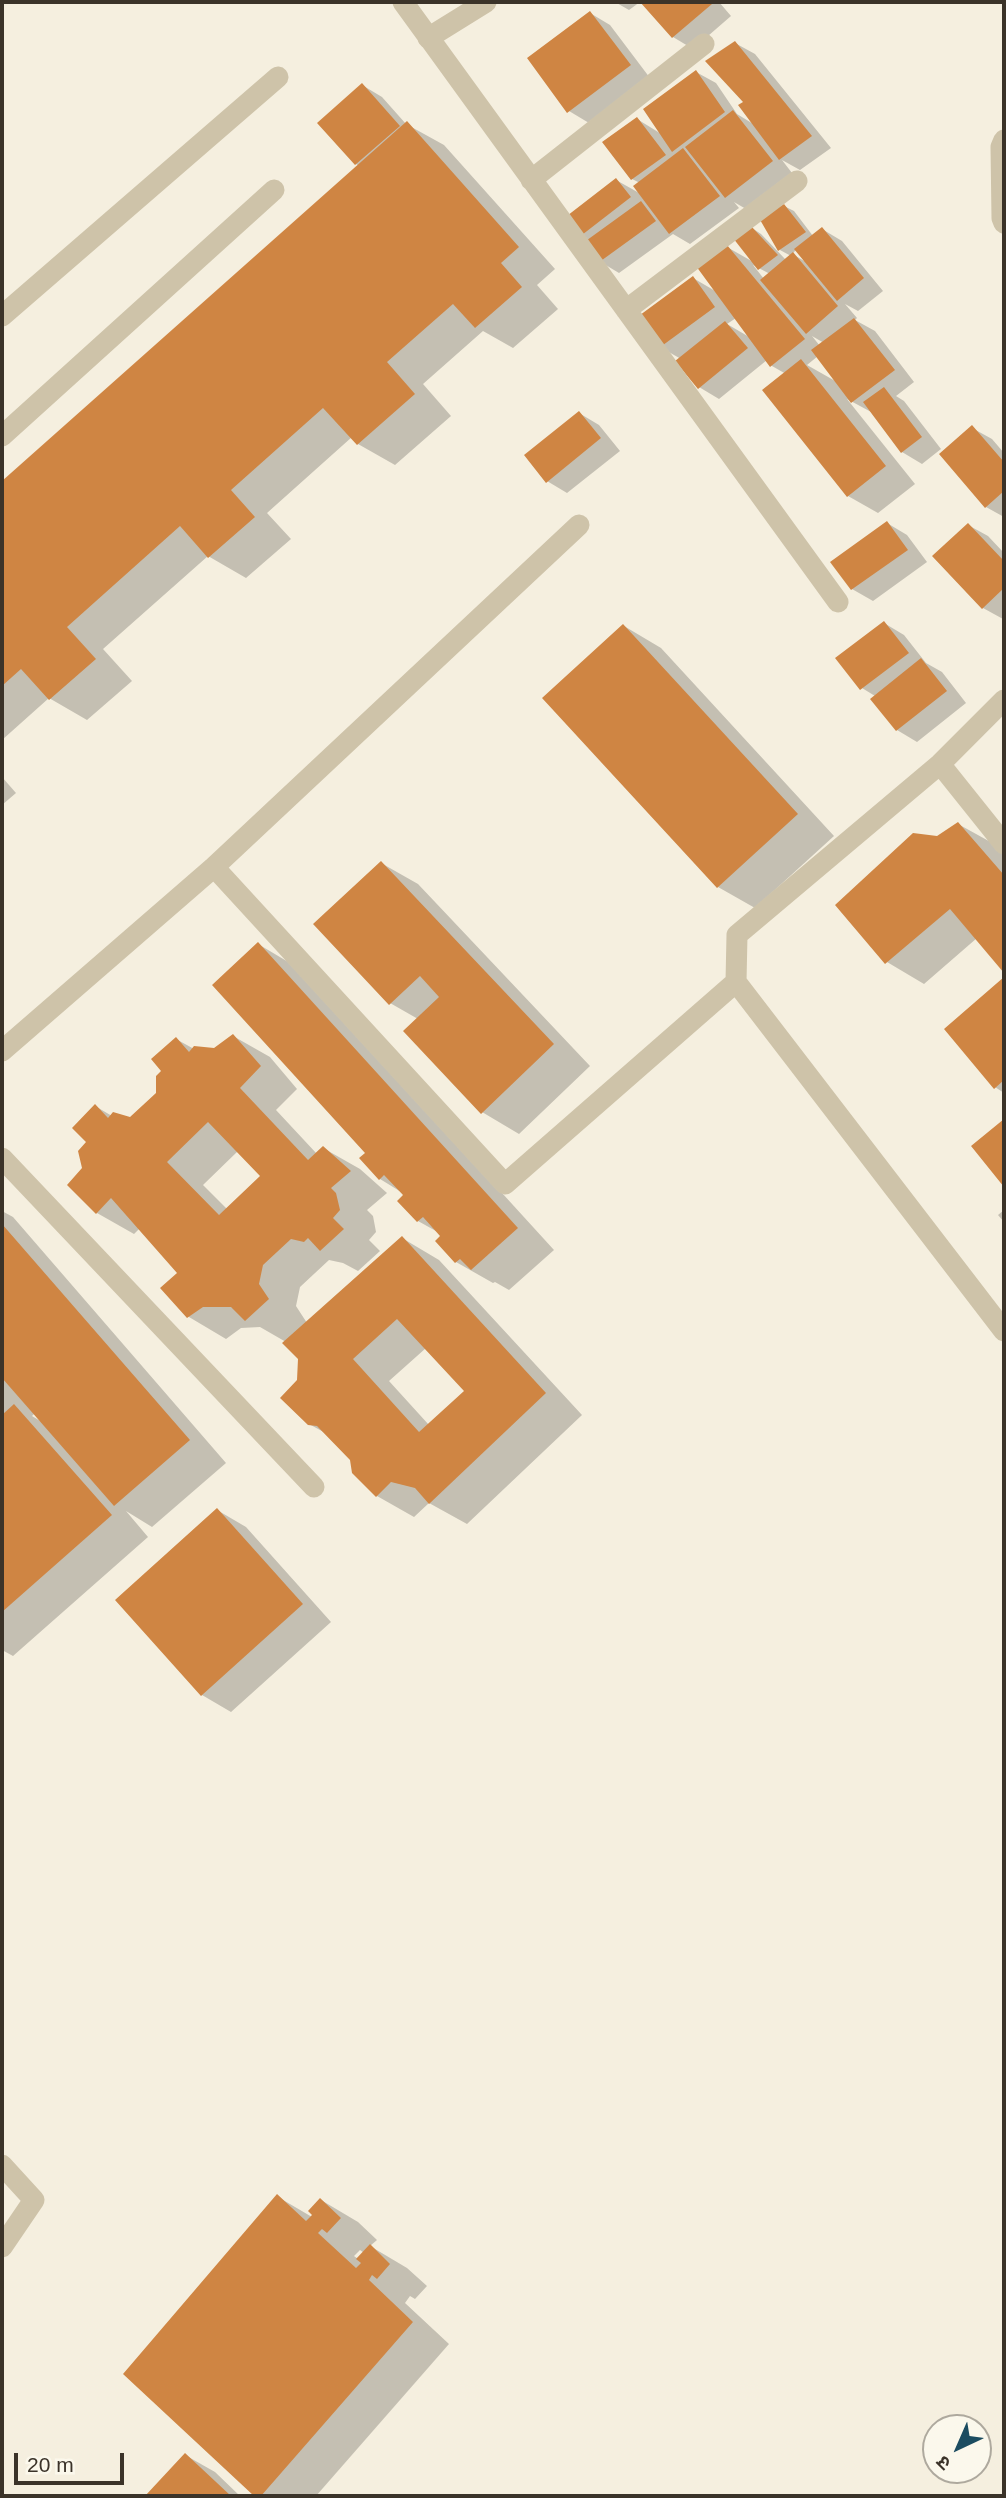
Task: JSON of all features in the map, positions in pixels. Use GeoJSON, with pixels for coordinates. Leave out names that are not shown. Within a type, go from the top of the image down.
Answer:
{"type":"FeatureCollection","features":[{"type":"Feature","properties":{"kind":"street"},"geometry":{"type":"LineString","coordinates":[[403,2],[838,602]]}},
{"type":"Feature","properties":{"kind":"street"},"geometry":{"type":"LineString","coordinates":[[428,38],[486,2]]}},
{"type":"Feature","properties":{"kind":"street"},"geometry":{"type":"LineString","coordinates":[[531,180],[704,44]]}},
{"type":"Feature","properties":{"kind":"street"},"geometry":{"type":"LineString","coordinates":[[2,316],[278,77]]}},
{"type":"Feature","properties":{"kind":"street"},"geometry":{"type":"LineString","coordinates":[[1004,140],[1001,159],[1004,223]]}},
{"type":"Feature","properties":{"kind":"street"},"geometry":{"type":"LineString","coordinates":[[626,310],[797,181]]}},
{"type":"Feature","properties":{"kind":"street"},"geometry":{"type":"LineString","coordinates":[[4,429],[274,190]]}},
{"type":"Feature","properties":{"kind":"street"},"geometry":{"type":"LineString","coordinates":[[2,1051],[214,867],[579,525]]}},
{"type":"Feature","properties":{"kind":"street"},"geometry":{"type":"LineString","coordinates":[[1004,701],[940,764],[737,935],[736,982],[1004,1331]]}},
{"type":"Feature","properties":{"kind":"street"},"geometry":{"type":"LineString","coordinates":[[940,764],[1004,844]]}},
{"type":"Feature","properties":{"kind":"street"},"geometry":{"type":"LineString","coordinates":[[214,867],[505,1184],[736,982]]}},
{"type":"Feature","properties":{"kind":"street"},"geometry":{"type":"LineString","coordinates":[[2,1158],[314,1487]]}},
{"type":"Feature","properties":{"kind":"street"},"geometry":{"type":"LineString","coordinates":[[2,2165],[34,2200],[2,2247]]}},
{"type":"Feature","properties":{"kind":"building"},"geometry":{"type":"Polygon","coordinates":[[[640,2],[711,2],[712,4],[672,38],[640,2]]]}},
{"type":"Feature","properties":{"kind":"building"},"geometry":{"type":"Polygon","coordinates":[[[590,11],[631,65],[567,113],[527,58],[590,11]]]}},
{"type":"Feature","properties":{"kind":"building"},"geometry":{"type":"Polygon","coordinates":[[[735,41],[812,136],[779,160],[738,105],[743,102],[705,61],[735,41]]]}},
{"type":"Feature","properties":{"kind":"building"},"geometry":{"type":"Polygon","coordinates":[[[696,70],[725,112],[672,152],[643,109],[696,70]]]}},
{"type":"Feature","properties":{"kind":"building"},"geometry":{"type":"Polygon","coordinates":[[[362,83],[400,126],[355,165],[317,123],[362,83]]]}},
{"type":"Feature","properties":{"kind":"building"},"geometry":{"type":"Polygon","coordinates":[[[733,110],[773,161],[725,198],[685,147],[733,110]]]}},
{"type":"Feature","properties":{"kind":"building"},"geometry":{"type":"Polygon","coordinates":[[[637,117],[666,155],[631,180],[602,142],[637,117]]]}},
{"type":"Feature","properties":{"kind":"building"},"geometry":{"type":"Polygon","coordinates":[[[407,121],[519,247],[501,263],[522,287],[475,328],[453,304],[387,362],[415,394],[357,445],[323,408],[231,490],[255,517],[208,558],[180,526],[67,627],[96,659],[49,700],[21,669],[2,686],[2,481],[407,121]]]}},
{"type":"Feature","properties":{"kind":"building"},"geometry":{"type":"Polygon","coordinates":[[[683,148],[720,196],[669,234],[633,186],[683,148]]]}},
{"type":"Feature","properties":{"kind":"building"},"geometry":{"type":"Polygon","coordinates":[[[616,178],[631,197],[578,238],[563,219],[616,178]]]}},
{"type":"Feature","properties":{"kind":"building"},"geometry":{"type":"Polygon","coordinates":[[[641,201],[656,221],[598,263],[583,243],[641,201]]]}},
{"type":"Feature","properties":{"kind":"building"},"geometry":{"type":"Polygon","coordinates":[[[784,204],[806,232],[778,251],[759,218],[784,204]]]}},
{"type":"Feature","properties":{"kind":"building"},"geometry":{"type":"Polygon","coordinates":[[[751,226],[778,255],[758,270],[733,238],[751,226]]]}},
{"type":"Feature","properties":{"kind":"building"},"geometry":{"type":"Polygon","coordinates":[[[822,227],[864,278],[837,301],[794,249],[822,227]]]}},
{"type":"Feature","properties":{"kind":"building"},"geometry":{"type":"Polygon","coordinates":[[[727,245],[805,339],[770,367],[696,266],[727,245]]]}},
{"type":"Feature","properties":{"kind":"building"},"geometry":{"type":"Polygon","coordinates":[[[793,252],[838,306],[806,334],[760,280],[793,252]]]}},
{"type":"Feature","properties":{"kind":"building"},"geometry":{"type":"Polygon","coordinates":[[[693,276],[715,307],[659,348],[636,318],[693,276]]]}},
{"type":"Feature","properties":{"kind":"building"},"geometry":{"type":"Polygon","coordinates":[[[854,318],[895,370],[851,403],[811,350],[854,318]]]}},
{"type":"Feature","properties":{"kind":"building"},"geometry":{"type":"Polygon","coordinates":[[[725,321],[748,348],[698,389],[675,361],[725,321]]]}},
{"type":"Feature","properties":{"kind":"building"},"geometry":{"type":"Polygon","coordinates":[[[801,359],[886,466],[847,497],[762,390],[801,359]]]}},
{"type":"Feature","properties":{"kind":"building"},"geometry":{"type":"Polygon","coordinates":[[[884,387],[922,437],[901,453],[863,402],[884,387]]]}},
{"type":"Feature","properties":{"kind":"building"},"geometry":{"type":"Polygon","coordinates":[[[579,411],[601,438],[546,483],[524,455],[579,411]]]}},
{"type":"Feature","properties":{"kind":"building"},"geometry":{"type":"Polygon","coordinates":[[[972,425],[1004,462],[1004,491],[985,508],[939,454],[972,425]]]}},
{"type":"Feature","properties":{"kind":"building"},"geometry":{"type":"Polygon","coordinates":[[[887,521],[908,550],[851,590],[830,562],[887,521]]]}},
{"type":"Feature","properties":{"kind":"building"},"geometry":{"type":"Polygon","coordinates":[[[968,523],[1004,561],[1004,588],[982,609],[932,556],[968,523]]]}},
{"type":"Feature","properties":{"kind":"building"},"geometry":{"type":"Polygon","coordinates":[[[884,621],[909,653],[860,690],[835,658],[884,621]]]}},
{"type":"Feature","properties":{"kind":"building"},"geometry":{"type":"Polygon","coordinates":[[[623,624],[798,814],[717,888],[542,698],[623,624]]]}},
{"type":"Feature","properties":{"kind":"building"},"geometry":{"type":"Polygon","coordinates":[[[921,658],[947,691],[896,731],[870,699],[921,658]]]}},
{"type":"Feature","properties":{"kind":"building"},"geometry":{"type":"Polygon","coordinates":[[[958,822],[1004,875],[1004,973],[950,909],[885,964],[835,905],[913,833],[937,836],[958,822]]]}},
{"type":"Feature","properties":{"kind":"building"},"geometry":{"type":"Polygon","coordinates":[[[381,861],[554,1044],[481,1114],[403,1031],[439,997],[420,976],[389,1005],[313,924],[381,861]]]}},
{"type":"Feature","properties":{"kind":"building"},"geometry":{"type":"Polygon","coordinates":[[[258,942],[518,1228],[471,1270],[460,1259],[455,1263],[435,1241],[440,1236],[423,1217],[417,1222],[397,1201],[403,1195],[384,1175],[379,1180],[359,1158],[365,1153],[212,985],[258,942]]]}},
{"type":"Feature","properties":{"kind":"building"},"geometry":{"type":"Polygon","coordinates":[[[1004,977],[1004,1080],[994,1089],[944,1029],[1004,977]]]}},
{"type":"Feature","properties":{"kind":"building"},"geometry":{"type":"Polygon","coordinates":[[[233,1034],[261,1066],[240,1088],[308,1160],[323,1146],[351,1171],[331,1188],[336,1193],[340,1210],[333,1218],[344,1229],[320,1251],[308,1238],[304,1242],[291,1239],[263,1265],[259,1284],[269,1299],[245,1321],[231,1307],[203,1307],[187,1318],[160,1288],[177,1273],[111,1198],[96,1214],[67,1185],[82,1168],[78,1151],[86,1142],[72,1128],[95,1104],[108,1118],[113,1112],[130,1117],[156,1093],[156,1076],[161,1071],[151,1059],[176,1037],[189,1052],[194,1046],[214,1048],[233,1034]],[[208,1122],[167,1162],[219,1215],[260,1176],[208,1122]]]}},
{"type":"Feature","properties":{"kind":"building"},"geometry":{"type":"Polygon","coordinates":[[[1004,1119],[1004,1187],[971,1146],[1004,1119]]]}},
{"type":"Feature","properties":{"kind":"building"},"geometry":{"type":"Polygon","coordinates":[[[2,1224],[190,1440],[114,1506],[2,1378],[2,1224]]]}},
{"type":"Feature","properties":{"kind":"building"},"geometry":{"type":"Polygon","coordinates":[[[402,1236],[546,1393],[429,1504],[415,1488],[391,1482],[376,1497],[352,1473],[350,1460],[317,1426],[308,1425],[280,1398],[297,1380],[298,1359],[282,1343],[402,1236]],[[397,1319],[353,1359],[419,1432],[464,1391],[397,1319]]]}},
{"type":"Feature","properties":{"kind":"building"},"geometry":{"type":"Polygon","coordinates":[[[14,1404],[112,1515],[2,1612],[2,1415],[14,1404]]]}},
{"type":"Feature","properties":{"kind":"building"},"geometry":{"type":"Polygon","coordinates":[[[217,1508],[303,1604],[201,1696],[115,1600],[217,1508]]]}},
{"type":"Feature","properties":{"kind":"building"},"geometry":{"type":"Polygon","coordinates":[[[277,2194],[306,2221],[312,2215],[308,2211],[320,2198],[341,2218],[327,2233],[322,2229],[318,2233],[356,2268],[361,2263],[356,2259],[370,2244],[390,2264],[377,2279],[372,2275],[369,2280],[413,2322],[261,2496],[254,2496],[123,2374],[277,2194]]]}},
{"type":"Feature","properties":{"kind":"building"},"geometry":{"type":"Polygon","coordinates":[[[185,2453],[231,2496],[145,2496],[185,2453]]]}}]}
